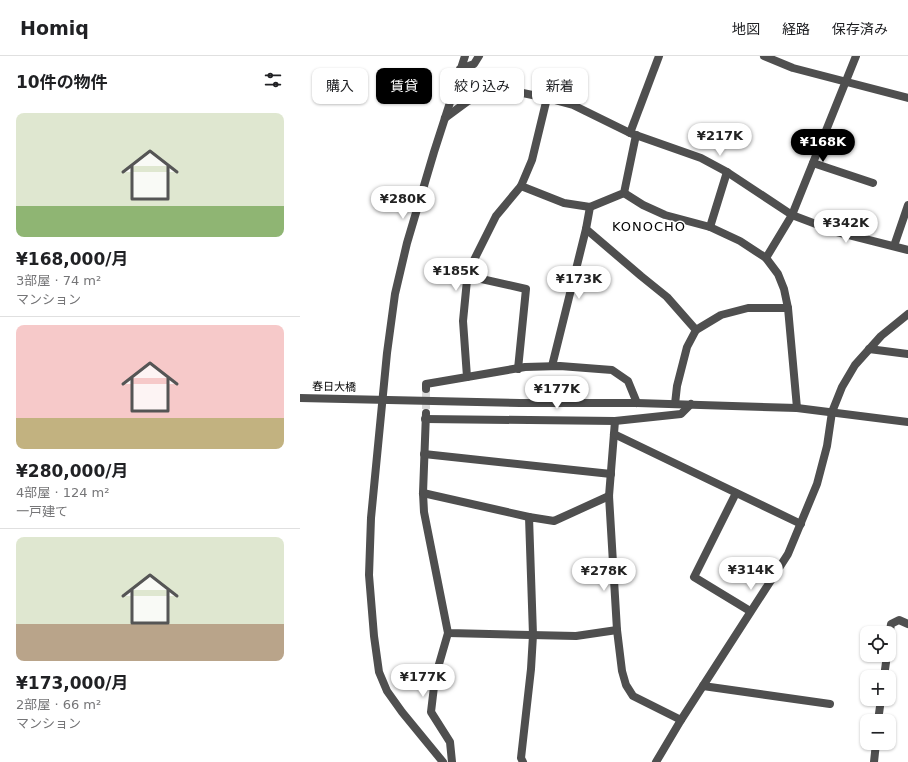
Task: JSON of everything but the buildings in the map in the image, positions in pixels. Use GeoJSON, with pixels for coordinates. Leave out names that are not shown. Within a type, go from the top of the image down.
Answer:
{"type":"FeatureCollection","features":[{"type":"Feature","properties":{"kind":"street"},"geometry":{"type":"LineString","coordinates":[[460,68],[464,56]]}},
{"type":"Feature","properties":{"kind":"street"},"geometry":{"type":"LineString","coordinates":[[463,68],[474,64],[479,56]]}},
{"type":"Feature","properties":{"kind":"street"},"geometry":{"type":"LineString","coordinates":[[624,193],[633,134],[659,56]]}},
{"type":"Feature","properties":{"kind":"street"},"geometry":{"type":"LineString","coordinates":[[764,56],[793,68],[908,98]]}},
{"type":"Feature","properties":{"kind":"street"},"geometry":{"type":"LineString","coordinates":[[766,258],[792,215],[856,56]]}},
{"type":"Feature","properties":{"kind":"street"},"geometry":{"type":"LineString","coordinates":[[445,118],[468,101],[494,90],[513,91],[532,95]]}},
{"type":"Feature","properties":{"kind":"street"},"geometry":{"type":"LineString","coordinates":[[443,762],[394,702],[387,691],[379,672],[374,636],[369,575],[371,518],[387,353],[395,294],[407,243],[449,104]]}},
{"type":"Feature","properties":{"kind":"street"},"geometry":{"type":"LineString","coordinates":[[467,377],[463,321],[468,276],[474,260],[496,216],[521,186],[532,160],[546,104]]}},
{"type":"Feature","properties":{"kind":"street"},"geometry":{"type":"LineString","coordinates":[[569,104],[633,134],[701,158],[727,172],[792,215],[837,232],[908,250]]}},
{"type":"Feature","properties":{"kind":"street"},"geometry":{"type":"LineString","coordinates":[[813,163],[873,183]]}},
{"type":"Feature","properties":{"kind":"street"},"geometry":{"type":"LineString","coordinates":[[710,228],[727,172]]}},
{"type":"Feature","properties":{"kind":"street"},"geometry":{"type":"LineString","coordinates":[[521,186],[564,203],[590,207],[624,193]]}},
{"type":"Feature","properties":{"kind":"street"},"geometry":{"type":"LineString","coordinates":[[624,193],[643,205],[665,215],[710,228],[740,241],[766,258],[778,274],[784,289],[788,308],[797,408]]}},
{"type":"Feature","properties":{"kind":"street"},"geometry":{"type":"LineString","coordinates":[[894,246],[908,205]]}},
{"type":"Feature","properties":{"kind":"street"},"geometry":{"type":"LineString","coordinates":[[552,366],[586,229],[590,207]]}},
{"type":"Feature","properties":{"kind":"street"},"geometry":{"type":"LineString","coordinates":[[586,229],[640,276],[667,297],[696,330]]}},
{"type":"Feature","properties":{"kind":"street"},"geometry":{"type":"LineString","coordinates":[[468,276],[526,289],[518,369]]}},
{"type":"Feature","properties":{"kind":"street"},"geometry":{"type":"LineString","coordinates":[[675,404],[677,386],[687,346],[696,330],[721,316],[748,308],[788,308]]}},
{"type":"Feature","properties":{"kind":"street"},"geometry":{"type":"LineString","coordinates":[[656,762],[750,611],[788,554],[817,484],[827,446],[832,412],[845,381],[855,365],[881,336],[908,314]]}},
{"type":"Feature","properties":{"kind":"street"},"geometry":{"type":"LineString","coordinates":[[869,349],[908,354]]}},
{"type":"Feature","properties":{"kind":"street"},"geometry":{"type":"LineString","coordinates":[[426,389],[426,384],[518,369],[552,366],[612,370],[628,381],[637,403]]}},
{"type":"Feature","properties":{"kind":"street","name":"春日大橋"},"geometry":{"type":"LineString","coordinates":[[300,398],[520,403],[692,404],[797,408],[908,422]]}},
{"type":"Feature","properties":{"kind":"street"},"geometry":{"type":"LineString","coordinates":[[452,762],[450,742],[431,712],[435,678],[448,633],[424,512],[422,493],[426,416],[615,421],[681,414],[692,404]]}},
{"type":"Feature","properties":{"kind":"street"},"geometry":{"type":"LineString","coordinates":[[615,421],[609,496],[617,630],[622,671],[626,685],[633,696],[681,720]]}},
{"type":"Feature","properties":{"kind":"street"},"geometry":{"type":"LineString","coordinates":[[614,434],[801,524]]}},
{"type":"Feature","properties":{"kind":"street"},"geometry":{"type":"LineString","coordinates":[[424,454],[611,474]]}},
{"type":"Feature","properties":{"kind":"street"},"geometry":{"type":"LineString","coordinates":[[422,493],[529,517],[554,521],[609,496]]}},
{"type":"Feature","properties":{"kind":"street"},"geometry":{"type":"LineString","coordinates":[[736,493],[694,577],[750,611]]}},
{"type":"Feature","properties":{"kind":"street"},"geometry":{"type":"LineString","coordinates":[[523,762],[521,758],[531,669],[533,635],[529,517]]}},
{"type":"Feature","properties":{"kind":"street"},"geometry":{"type":"LineString","coordinates":[[891,626],[891,624],[899,620],[908,624]]}},
{"type":"Feature","properties":{"kind":"street"},"geometry":{"type":"LineString","coordinates":[[448,633],[576,636],[617,630]]}},
{"type":"Feature","properties":{"kind":"street"},"geometry":{"type":"LineString","coordinates":[[703,686],[830,704]]}},
{"type":"Feature","properties":{"kind":"street"},"geometry":{"type":"LineString","coordinates":[[874,762],[875,750]]}},
{"type":"Feature","properties":{"kind":"tunnel"},"geometry":{"type":"LineString","coordinates":[[426,389],[426,413]]}},
{"type":"Feature","properties":{"kind":"district","name":"KONOCHO"},"geometry":{"type":"Point","coordinates":[649,226]}}]}
